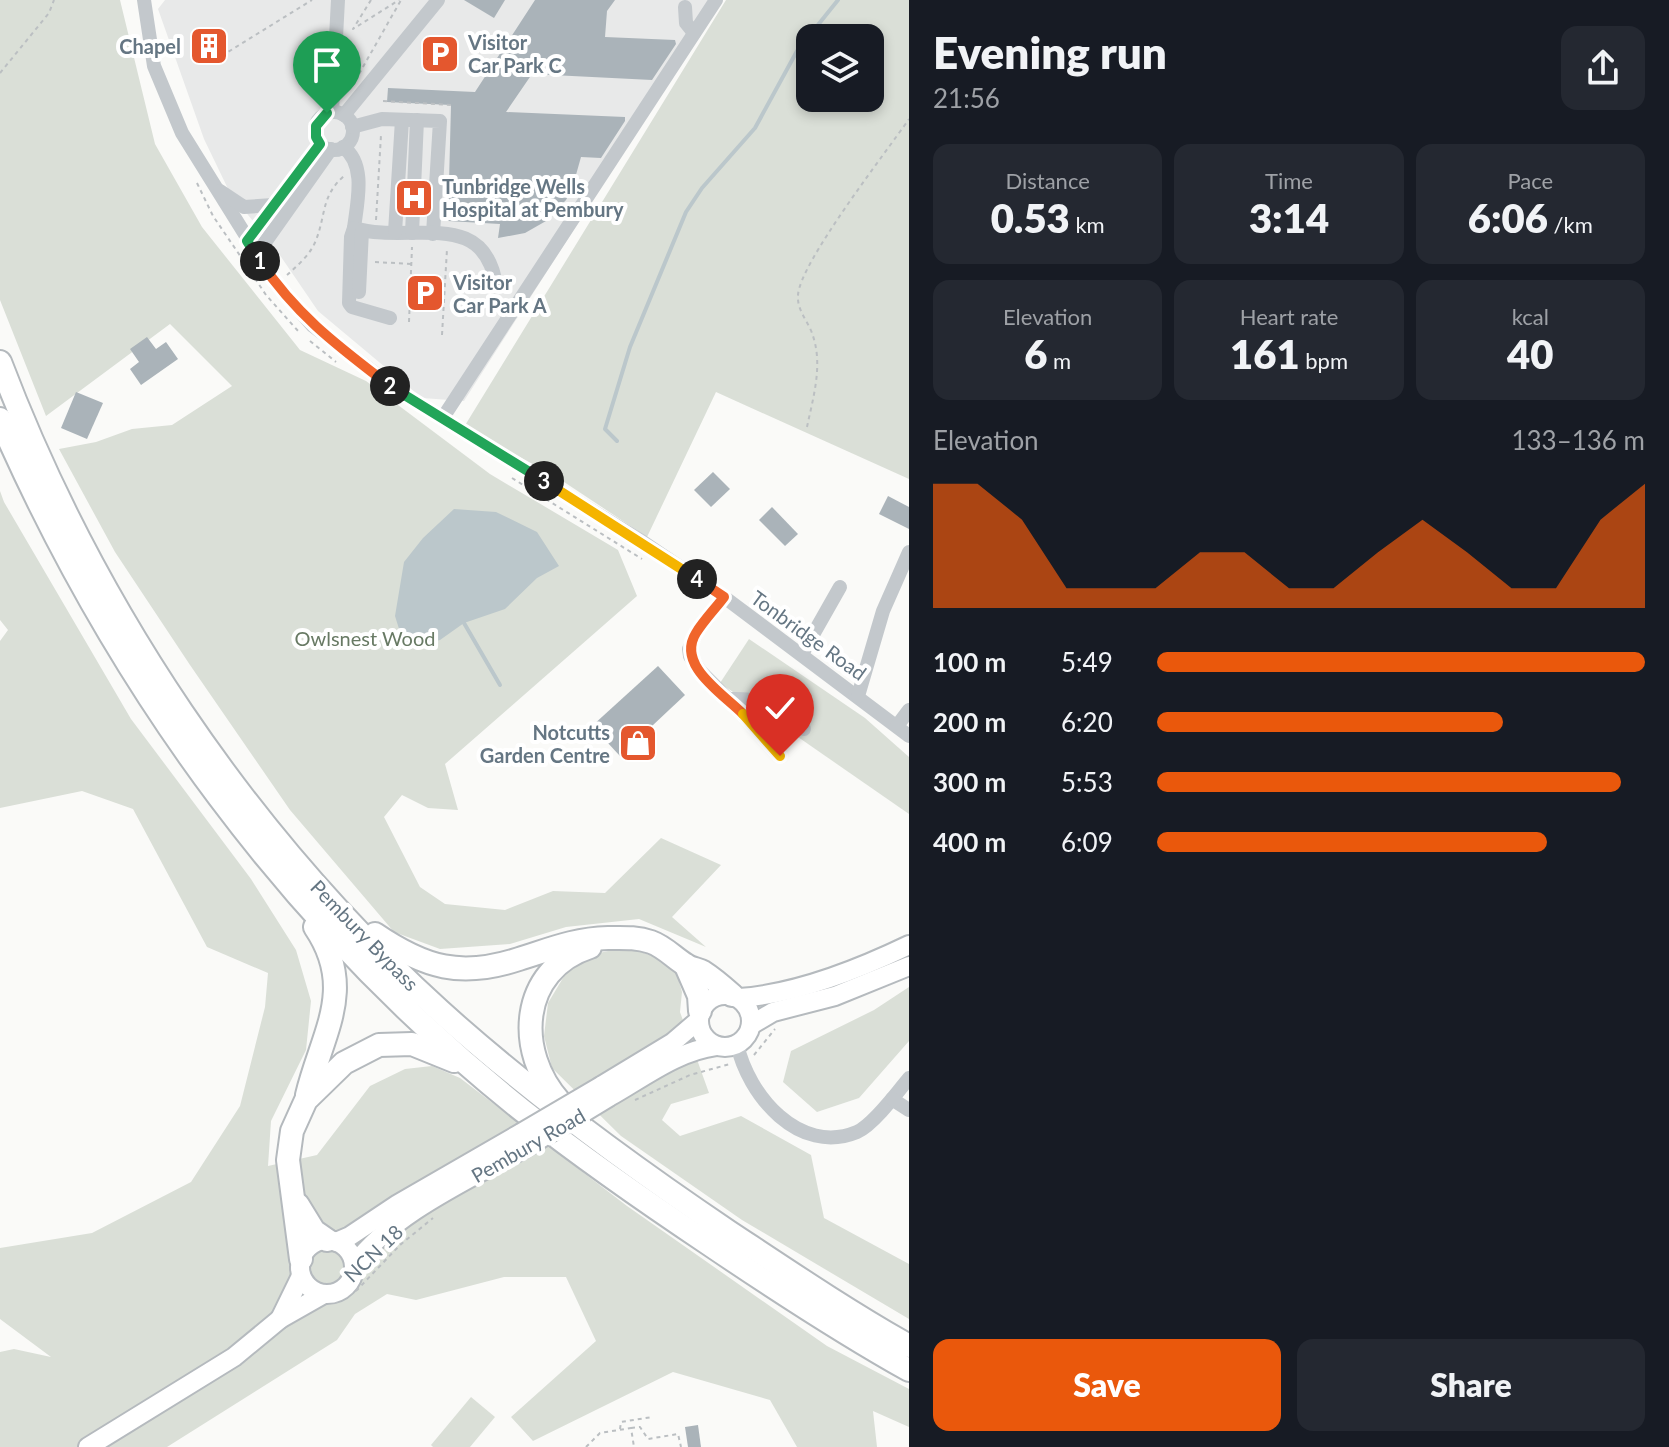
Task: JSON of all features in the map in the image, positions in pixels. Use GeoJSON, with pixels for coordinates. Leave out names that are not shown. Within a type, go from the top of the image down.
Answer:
{"type":"FeatureCollection","features":[{"type":"Feature","properties":{"kind":"highway","name":"Pembury Bypass"},"geometry":{"type":"LineString","coordinates":[[0,362],[69,519],[134,635],[176,701],[252,806],[341,911],[439,1010],[586,1131],[770,1259],[909,1346]]}},
{"type":"Feature","properties":{"kind":"highway","name":"Pembury Bypass"},"geometry":{"type":"LineString","coordinates":[[0,419],[29,487],[64,555],[147,698],[235,820],[297,895],[391,993],[522,1110],[667,1216],[909,1370]]}},
{"type":"Feature","properties":{"kind":"highway"},"geometry":{"type":"LineString","coordinates":[[297,895],[328,949],[336,987],[333,1016],[306,1100],[292,1131],[290,1145],[291,1194],[301,1268]]}},
{"type":"Feature","properties":{"kind":"highway"},"geometry":{"type":"LineString","coordinates":[[341,911],[413,958],[459,969],[494,967],[571,941],[591,938],[626,937],[650,942],[674,955],[686,966],[699,996],[699,1016]]}},
{"type":"Feature","properties":{"kind":"highway"},"geometry":{"type":"LineString","coordinates":[[586,1131],[552,1093],[535,1064],[531,1019],[537,993],[550,972],[577,951],[609,938]]}},
{"type":"Feature","properties":{"kind":"highway"},"geometry":{"type":"LineString","coordinates":[[686,966],[701,971],[735,997]]}},
{"type":"Feature","properties":{"kind":"highway"},"geometry":{"type":"LineString","coordinates":[[306,1100],[344,1063],[379,1045],[412,1044],[477,1070]]}},
{"type":"Feature","properties":{"kind":"highway"},"geometry":{"type":"LineString","coordinates":[[291,1194],[314,1231],[331,1241]]}},
{"type":"Feature","properties":{"kind":"main road"},"geometry":{"type":"LineString","coordinates":[[735,997],[749,1010],[751,1025],[739,1053],[716,1046],[703,1036],[699,1016],[713,997],[769,994],[831,976],[909,945]]}},
{"type":"Feature","properties":{"kind":"main road"},"geometry":{"type":"LineString","coordinates":[[751,1025],[773,1012],[835,996],[909,966]]}},
{"type":"Feature","properties":{"kind":"main road","name":"Pembury Road"},"geometry":{"type":"LineString","coordinates":[[612,1095],[699,1016]]}},
{"type":"Feature","properties":{"kind":"main road","name":"Pembury Road"},"geometry":{"type":"LineString","coordinates":[[331,1241],[350,1236],[398,1204],[612,1095],[681,1056],[716,1046]]}},
{"type":"Feature","properties":{"kind":"main road","name":"Pembury Road"},"geometry":{"type":"LineString","coordinates":[[354,1265],[381,1235],[526,1139]]}},
{"type":"Feature","properties":{"kind":"main road"},"geometry":{"type":"LineString","coordinates":[[88,1447],[234,1357],[280,1319],[325,1300],[342,1289],[349,1283],[354,1265],[348,1251],[331,1241],[311,1245],[280,1319]]}},
{"type":"Feature","properties":{"kind":"main road"},"geometry":{"type":"LineString","coordinates":[[301,1268],[310,1288],[325,1300]]}},
{"type":"Feature","properties":{"kind":"street","name":"Tonbridge Road"},"geometry":{"type":"LineString","coordinates":[[144,0],[154,66],[182,133],[256,255],[271,290],[401,393],[643,542],[724,597],[903,731]]}},
{"type":"Feature","properties":{"kind":"street"},"geometry":{"type":"LineString","coordinates":[[247,241],[273,205],[331,147],[351,139],[343,118],[338,0]]}},
{"type":"Feature","properties":{"kind":"street"},"geometry":{"type":"LineString","coordinates":[[343,118],[438,0]]}},
{"type":"Feature","properties":{"kind":"street"},"geometry":{"type":"LineString","coordinates":[[442,419],[716,0]]}},
{"type":"Feature","properties":{"kind":"street"},"geometry":{"type":"LineString","coordinates":[[685,7],[686,23],[694,33]]}},
{"type":"Feature","properties":{"kind":"street"},"geometry":{"type":"LineString","coordinates":[[359,292],[364,230],[355,160],[316,137],[316,126],[322,116],[440,121],[433,234]]}},
{"type":"Feature","properties":{"kind":"street"},"geometry":{"type":"LineString","coordinates":[[395,232],[402,120]]}},
{"type":"Feature","properties":{"kind":"street"},"geometry":{"type":"LineString","coordinates":[[412,240],[417,120]]}},
{"type":"Feature","properties":{"kind":"street"},"geometry":{"type":"LineString","coordinates":[[256,255],[331,147]]}},
{"type":"Feature","properties":{"kind":"street"},"geometry":{"type":"LineString","coordinates":[[213,186],[244,207],[273,205]]}},
{"type":"Feature","properties":{"kind":"street"},"geometry":{"type":"LineString","coordinates":[[390,318],[352,307],[349,303],[351,237],[364,230],[395,232],[412,240],[433,234],[463,236],[486,252],[493,264],[496,285]]}},
{"type":"Feature","properties":{"kind":"street"},"geometry":{"type":"LineString","coordinates":[[858,696],[883,611],[909,552]]}},
{"type":"Feature","properties":{"kind":"street"},"geometry":{"type":"LineString","coordinates":[[802,654],[840,587]]}},
{"type":"Feature","properties":{"kind":"street"},"geometry":{"type":"LineString","coordinates":[[724,597],[697,632],[689,649],[693,663],[780,756]]}},
{"type":"Feature","properties":{"kind":"street"},"geometry":{"type":"LineString","coordinates":[[729,699],[760,699],[784,711],[804,729]]}},
{"type":"Feature","properties":{"kind":"street"},"geometry":{"type":"LineString","coordinates":[[903,731],[909,710]]}},
{"type":"Feature","properties":{"kind":"street"},"geometry":{"type":"LineString","coordinates":[[739,1053],[767,1106],[808,1135],[832,1138],[859,1131],[909,1078]]}},
{"type":"Feature","properties":{"kind":"street"},"geometry":{"type":"LineString","coordinates":[[892,1099],[909,1110]]}},
{"type":"Feature","properties":{"kind":"path"},"geometry":{"type":"LineString","coordinates":[[0,73],[49,13],[54,0]]}},
{"type":"Feature","properties":{"kind":"path"},"geometry":{"type":"LineString","coordinates":[[215,60],[312,0]]}},
{"type":"Feature","properties":{"kind":"path"},"geometry":{"type":"LineString","coordinates":[[371,0],[353,29],[400,0]]}},
{"type":"Feature","properties":{"kind":"path"},"geometry":{"type":"LineString","coordinates":[[400,0],[356,80],[383,101],[451,105]]}},
{"type":"Feature","properties":{"kind":"path"},"geometry":{"type":"LineString","coordinates":[[364,230],[379,176],[383,101]]}},
{"type":"Feature","properties":{"kind":"path"},"geometry":{"type":"LineString","coordinates":[[807,427],[818,361],[814,337],[798,305],[800,283],[832,228],[909,119]]}},
{"type":"Feature","properties":{"kind":"path"},"geometry":{"type":"LineString","coordinates":[[336,362],[290,323],[271,290],[305,258],[315,243],[325,200],[340,179],[347,175],[379,176]]}},
{"type":"Feature","properties":{"kind":"path"},"geometry":{"type":"LineString","coordinates":[[442,335],[447,248],[450,248],[451,235]]}},
{"type":"Feature","properties":{"kind":"path"},"geometry":{"type":"LineString","coordinates":[[409,322],[412,240]]}},
{"type":"Feature","properties":{"kind":"path"},"geometry":{"type":"LineString","coordinates":[[374,261],[412,264]]}},
{"type":"Feature","properties":{"kind":"path"},"geometry":{"type":"LineString","coordinates":[[502,471],[644,560]]}},
{"type":"Feature","properties":{"kind":"path"},"geometry":{"type":"LineString","coordinates":[[612,1095],[653,1094],[739,1053],[755,1054],[781,1025]]}},
{"type":"Feature","properties":{"kind":"path","name":"NCN 18"},"geometry":{"type":"LineString","coordinates":[[325,1300],[341,1301],[357,1290],[418,1228],[444,1211]]}},
{"type":"Feature","properties":{"kind":"path"},"geometry":{"type":"LineString","coordinates":[[620,1430],[621,1422],[652,1417]]}},
{"type":"Feature","properties":{"kind":"path"},"geometry":{"type":"LineString","coordinates":[[586,1447],[600,1433],[640,1427],[648,1439],[678,1434],[681,1447]]}},
{"type":"Feature","properties":{"kind":"path"},"geometry":{"type":"LineString","coordinates":[[631,1428],[634,1447]]}},
{"type":"Feature","properties":{"kind":"shaded area","name":"Tunbridge Wells Hospital at Pembury"},"geometry":{"type":"Polygon","coordinates":[[[165,0],[721,0],[464,401],[422,398],[318,311],[275,248],[230,193],[204,139],[158,9],[165,0]]]}},
{"type":"Feature","properties":{"kind":"shaded area"},"geometry":{"type":"Polygon","coordinates":[[[454,509],[496,512],[537,532],[559,566],[537,578],[505,609],[464,623],[440,640],[405,648],[395,616],[404,562],[423,538],[454,509]]]}},
{"type":"Feature","properties":{"kind":"green space","name":"Owlsnest Wood"},"geometry":{"type":"Polygon","coordinates":[[[0,0],[120,0],[155,144],[202,227],[300,350],[366,381],[490,474],[618,550],[637,596],[445,764],[458,810],[428,808],[402,795],[384,817],[420,887],[445,904],[505,910],[553,891],[605,893],[661,838],[721,865],[672,917],[706,947],[639,919],[566,927],[510,944],[440,949],[394,932],[290,810],[115,552],[59,449],[96,442],[132,429],[172,425],[232,386],[170,324],[46,416],[0,300],[0,0]]]}},
{"type":"Feature","properties":{"kind":"green space"},"geometry":{"type":"Polygon","coordinates":[[[726,0],[909,0],[909,479],[716,392],[647,537],[555,476],[464,427],[726,0]]]}},
{"type":"Feature","properties":{"kind":"green space"},"geometry":{"type":"Polygon","coordinates":[[[0,491],[131,719],[251,879],[296,950],[311,1001],[306,1050],[271,1121],[268,1166],[317,1155],[370,1086],[405,1069],[432,1066],[460,1078],[627,1206],[827,1346],[909,1389],[909,1427],[873,1411],[877,1447],[797,1447],[770,1400],[673,1372],[533,1441],[511,1417],[596,1341],[566,1277],[504,1277],[416,1300],[387,1294],[355,1314],[337,1340],[167,1447],[0,1447],[0,1352],[14,1349],[51,1357],[0,1319],[0,1248],[92,1233],[191,1182],[240,1106],[265,1007],[268,973],[207,947],[133,809],[82,791],[0,808],[0,641],[8,630],[0,620],[0,491]]]}},
{"type":"Feature","properties":{"kind":"green space"},"geometry":{"type":"Polygon","coordinates":[[[749,639],[865,718],[909,757],[909,814],[720,683],[749,639]]]}},
{"type":"Feature","properties":{"kind":"green space"},"geometry":{"type":"Polygon","coordinates":[[[627,947],[655,957],[676,971],[682,992],[680,1012],[709,1093],[671,1104],[662,1120],[680,1136],[741,1116],[811,1155],[824,1218],[909,1264],[909,1319],[742,1220],[621,1136],[552,1068],[544,1036],[548,1003],[566,973],[599,953],[627,947]]]}},
{"type":"Feature","properties":{"kind":"green space"},"geometry":{"type":"Polygon","coordinates":[[[909,987],[909,1041],[859,1098],[817,1112],[783,1082],[791,1051],[874,1010],[909,987]]]}},
{"type":"Feature","properties":{"kind":"green space"},"geometry":{"type":"Polygon","coordinates":[[[471,1397],[495,1417],[470,1447],[433,1447],[431,1445],[471,1397]]]}},
{"type":"Feature","properties":{"kind":"building"},"geometry":{"type":"Polygon","coordinates":[[[464,0],[505,0],[494,18],[464,0]]]}},
{"type":"Feature","properties":{"kind":"building","name":"Tunbridge Wells Hospital at Pembury"},"geometry":{"type":"Polygon","coordinates":[[[535,0],[615,0],[607,11],[605,37],[675,40],[676,44],[652,80],[532,74],[506,112],[625,117],[625,121],[601,158],[581,157],[566,200],[546,221],[525,233],[498,238],[500,224],[448,221],[451,105],[387,102],[388,88],[475,92],[535,0]]]}},
{"type":"Feature","properties":{"kind":"building","name":"Chapel"},"geometry":{"type":"Polygon","coordinates":[[[210,28],[225,54],[208,64],[193,38],[210,28]]]}},
{"type":"Feature","properties":{"kind":"building"},"geometry":{"type":"Polygon","coordinates":[[[147,337],[156,349],[166,342],[178,359],[141,385],[130,369],[139,362],[130,349],[147,337]]]}},
{"type":"Feature","properties":{"kind":"building"},"geometry":{"type":"Polygon","coordinates":[[[76,392],[103,403],[87,439],[61,428],[76,392]]]}},
{"type":"Feature","properties":{"kind":"building"},"geometry":{"type":"Polygon","coordinates":[[[713,472],[730,489],[711,507],[694,490],[713,472]]]}},
{"type":"Feature","properties":{"kind":"building"},"geometry":{"type":"Polygon","coordinates":[[[888,496],[909,507],[909,529],[879,514],[888,496]]]}},
{"type":"Feature","properties":{"kind":"building"},"geometry":{"type":"Polygon","coordinates":[[[772,507],[798,534],[785,546],[759,520],[772,507]]]}},
{"type":"Feature","properties":{"kind":"building"},"geometry":{"type":"Polygon","coordinates":[[[658,666],[685,695],[620,756],[592,726],[658,666]]]}},
{"type":"Feature","properties":{"kind":"building"},"geometry":{"type":"Polygon","coordinates":[[[698,1425],[701,1447],[688,1447],[685,1427],[698,1425]]]}},
{"type":"Feature","properties":{"kind":"waterway"},"geometry":{"type":"LineString","coordinates":[[617,441],[605,429],[630,347],[686,212],[702,188],[755,128],[797,51],[838,0]]}},
{"type":"Feature","properties":{"kind":"waterway"},"geometry":{"type":"LineString","coordinates":[[464,623],[500,685]]}},
{"type":"Feature","properties":{"kind":"place","name":"Chapel"},"geometry":{"type":"Point","coordinates":[209,46]}},
{"type":"Feature","properties":{"kind":"place","name":"Visitor Car Park C"},"geometry":{"type":"Point","coordinates":[440,54]}},
{"type":"Feature","properties":{"kind":"place","name":"Tunbridge Wells Hospital at Pembury"},"geometry":{"type":"Point","coordinates":[414,198]}},
{"type":"Feature","properties":{"kind":"place","name":"Visitor Car Park A"},"geometry":{"type":"Point","coordinates":[425,293]}},
{"type":"Feature","properties":{"kind":"place","name":"Notcutts Garden Centre"},"geometry":{"type":"Point","coordinates":[638,743]}},
{"type":"Feature","properties":{"kind":"route"},"geometry":{"type":"LineString","coordinates":[[327,113],[316,126],[320,144],[247,241],[276,284],[313,326],[401,393],[643,542],[724,597],[697,632],[689,649],[690,656],[700,671],[780,756]]}}]}
